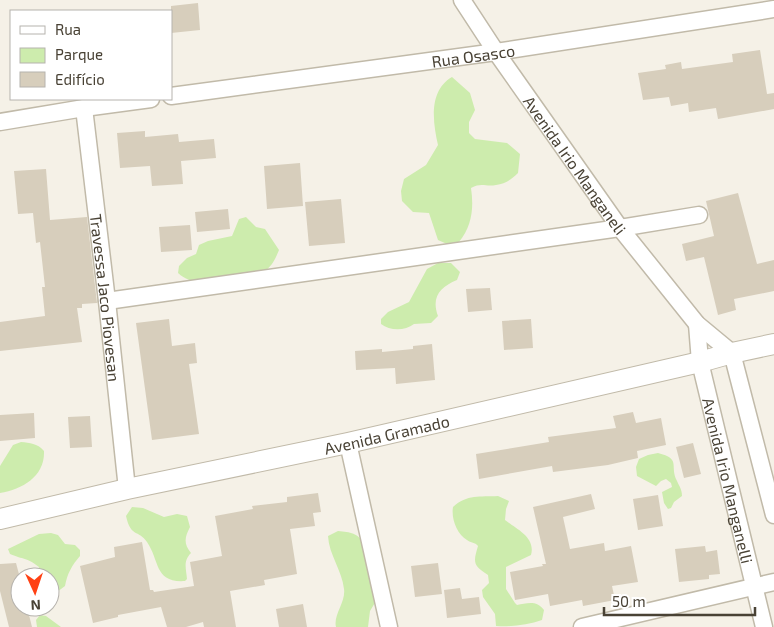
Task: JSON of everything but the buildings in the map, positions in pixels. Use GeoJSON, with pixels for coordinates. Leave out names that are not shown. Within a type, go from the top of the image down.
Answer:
{"type":"FeatureCollection","features":[{"type":"Feature","properties":{"kind":"street","name":"Avenida Irio Manganeli"},"geometry":{"type":"LineString","coordinates":[[462,0],[496,52],[620,228],[697,324],[732,353]]}},
{"type":"Feature","properties":{"kind":"street","name":"Rua Osasco"},"geometry":{"type":"LineString","coordinates":[[172,96],[496,52],[774,9]]}},
{"type":"Feature","properties":{"kind":"street"},"geometry":{"type":"LineString","coordinates":[[0,122],[144,100]]}},
{"type":"Feature","properties":{"kind":"street","name":"Travessa Jaco Piovesan"},"geometry":{"type":"LineString","coordinates":[[84,108],[108,301],[127,489]]}},
{"type":"Feature","properties":{"kind":"street"},"geometry":{"type":"LineString","coordinates":[[108,301],[699,215]]}},
{"type":"Feature","properties":{"kind":"street"},"geometry":{"type":"LineString","coordinates":[[697,324],[700,362]]}},
{"type":"Feature","properties":{"kind":"street","name":"Avenida Gramado"},"geometry":{"type":"LineString","coordinates":[[0,520],[127,489],[348,443],[774,344]]}},
{"type":"Feature","properties":{"kind":"street","name":"Avenida Irio Manganelli"},"geometry":{"type":"LineString","coordinates":[[732,353],[774,515]]}},
{"type":"Feature","properties":{"kind":"street","name":"Avenida Irio Manganelli"},"geometry":{"type":"LineString","coordinates":[[700,362],[764,627]]}},
{"type":"Feature","properties":{"kind":"street"},"geometry":{"type":"LineString","coordinates":[[348,443],[388,627]]}},
{"type":"Feature","properties":{"kind":"street"},"geometry":{"type":"LineString","coordinates":[[582,627],[774,582]]}},
{"type":"Feature","properties":{"kind":"green space"},"geometry":{"type":"Polygon","coordinates":[[[452,77],[470,93],[475,110],[469,122],[469,133],[475,139],[507,143],[520,154],[518,173],[511,179],[499,184],[478,185],[471,188],[472,210],[467,230],[459,242],[447,244],[438,240],[429,213],[413,212],[402,201],[401,191],[404,179],[426,165],[438,145],[434,108],[439,90],[452,77]]]}},
{"type":"Feature","properties":{"kind":"green space"},"geometry":{"type":"Polygon","coordinates":[[[246,217],[256,227],[265,229],[279,250],[274,261],[266,270],[201,282],[185,278],[178,273],[179,266],[187,258],[196,254],[199,245],[232,236],[239,219],[246,217]]]}},
{"type":"Feature","properties":{"kind":"green space"},"geometry":{"type":"Polygon","coordinates":[[[438,263],[451,263],[460,272],[457,280],[442,289],[436,298],[438,316],[431,323],[414,324],[402,329],[393,329],[381,324],[381,319],[388,312],[409,302],[427,269],[438,263]]]}},
{"type":"Feature","properties":{"kind":"green space"},"geometry":{"type":"Polygon","coordinates":[[[21,442],[36,445],[44,451],[41,468],[24,485],[0,493],[0,466],[13,445],[21,442]]]}},
{"type":"Feature","properties":{"kind":"green space"},"geometry":{"type":"Polygon","coordinates":[[[658,453],[670,458],[674,464],[675,476],[682,491],[682,496],[668,509],[664,503],[662,492],[672,487],[671,483],[666,479],[656,486],[637,476],[636,467],[639,459],[658,453]]]}},
{"type":"Feature","properties":{"kind":"green space"},"geometry":{"type":"Polygon","coordinates":[[[498,496],[509,501],[505,520],[528,538],[532,549],[531,555],[506,567],[506,589],[517,605],[532,603],[541,607],[544,610],[542,620],[519,625],[496,626],[495,614],[483,597],[482,590],[489,583],[488,575],[479,569],[475,560],[478,546],[463,537],[456,526],[453,507],[458,503],[474,497],[498,496]]]}},
{"type":"Feature","properties":{"kind":"green space"},"geometry":{"type":"Polygon","coordinates":[[[132,507],[143,508],[164,517],[177,514],[187,516],[190,527],[186,543],[191,553],[186,562],[187,579],[185,581],[175,581],[163,575],[147,542],[130,528],[126,516],[132,507]]]}},
{"type":"Feature","properties":{"kind":"green space"},"geometry":{"type":"Polygon","coordinates":[[[338,531],[353,534],[359,537],[365,544],[376,601],[370,611],[368,627],[336,627],[336,618],[343,599],[344,589],[328,536],[338,531]]]}},
{"type":"Feature","properties":{"kind":"green space"},"geometry":{"type":"Polygon","coordinates":[[[51,533],[58,535],[65,544],[75,545],[80,550],[80,556],[70,570],[65,586],[60,590],[60,567],[39,567],[28,560],[10,554],[8,549],[39,534],[51,533]]]}},
{"type":"Feature","properties":{"kind":"green space"},"geometry":{"type":"Polygon","coordinates":[[[38,617],[47,617],[61,627],[37,627],[36,620],[38,617]]]}}]}
